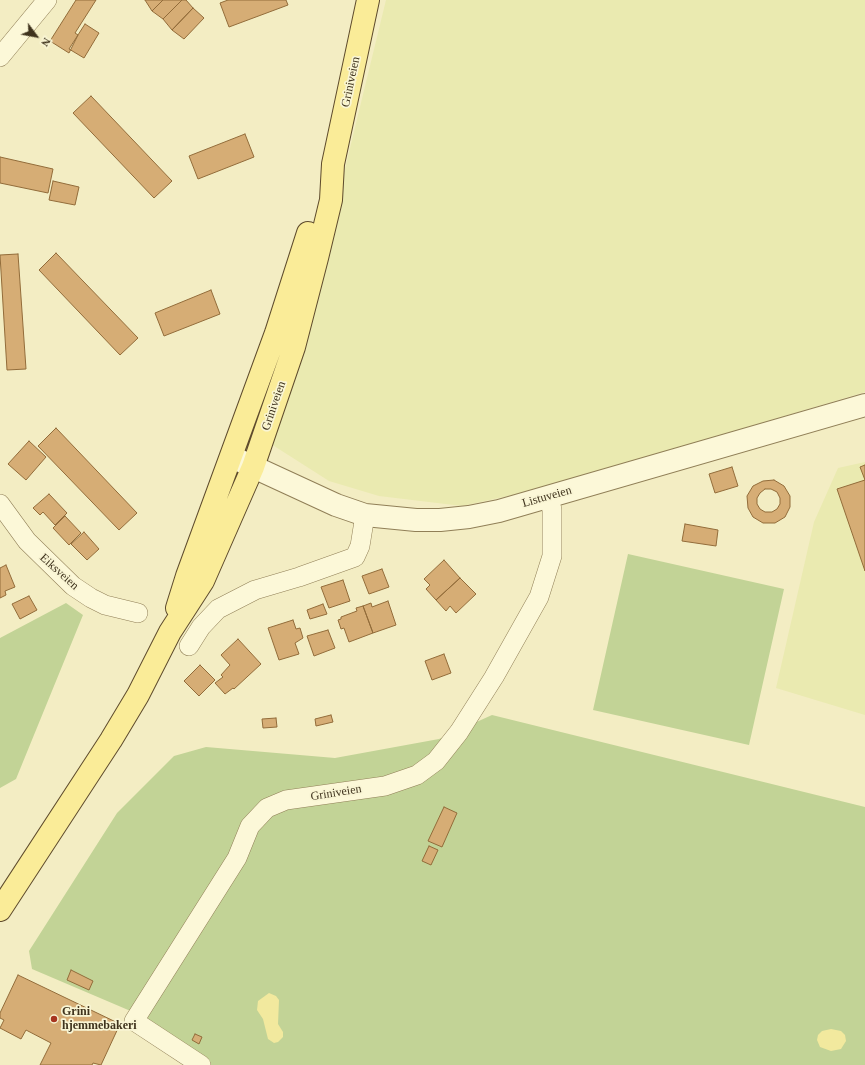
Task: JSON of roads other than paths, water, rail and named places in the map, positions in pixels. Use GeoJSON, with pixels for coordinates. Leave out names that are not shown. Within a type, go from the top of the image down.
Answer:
{"type":"FeatureCollection","features":[{"type":"Feature","properties":{"kind":"main road","name":"Griniveien"},"geometry":{"type":"LineString","coordinates":[[0,910],[111,740],[138,695],[170,632],[203,581],[253,467],[296,339],[331,200],[333,164],[368,0]]}},
{"type":"Feature","properties":{"kind":"main road","name":"Griniveien"},"geometry":{"type":"LineString","coordinates":[[170,632],[187,576],[232,457],[302,257],[318,200],[333,164]]}},
{"type":"Feature","properties":{"kind":"street"},"geometry":{"type":"LineString","coordinates":[[0,56],[47,0]]}},
{"type":"Feature","properties":{"kind":"street","name":"Listuveien"},"geometry":{"type":"LineString","coordinates":[[232,457],[336,505],[365,515],[416,520],[462,518],[499,511],[549,497],[865,404]]}},
{"type":"Feature","properties":{"kind":"street","name":"Griniveien"},"geometry":{"type":"LineString","coordinates":[[201,1065],[134,1021],[237,858],[250,826],[268,808],[286,800],[385,786],[416,775],[436,761],[459,732],[494,677],[539,597],[552,556],[552,510],[549,497]]}},
{"type":"Feature","properties":{"kind":"street","name":"Eiksveien"},"geometry":{"type":"LineString","coordinates":[[0,504],[27,541],[73,586],[105,605],[138,613]]}},
{"type":"Feature","properties":{"kind":"street"},"geometry":{"type":"LineString","coordinates":[[189,646],[201,627],[218,609],[255,590],[299,577],[355,557],[360,546],[365,515]]}},
{"type":"Feature","properties":{"kind":"place","name":"Grini hjemmebakeri"},"geometry":{"type":"Point","coordinates":[54,1019]}}]}
